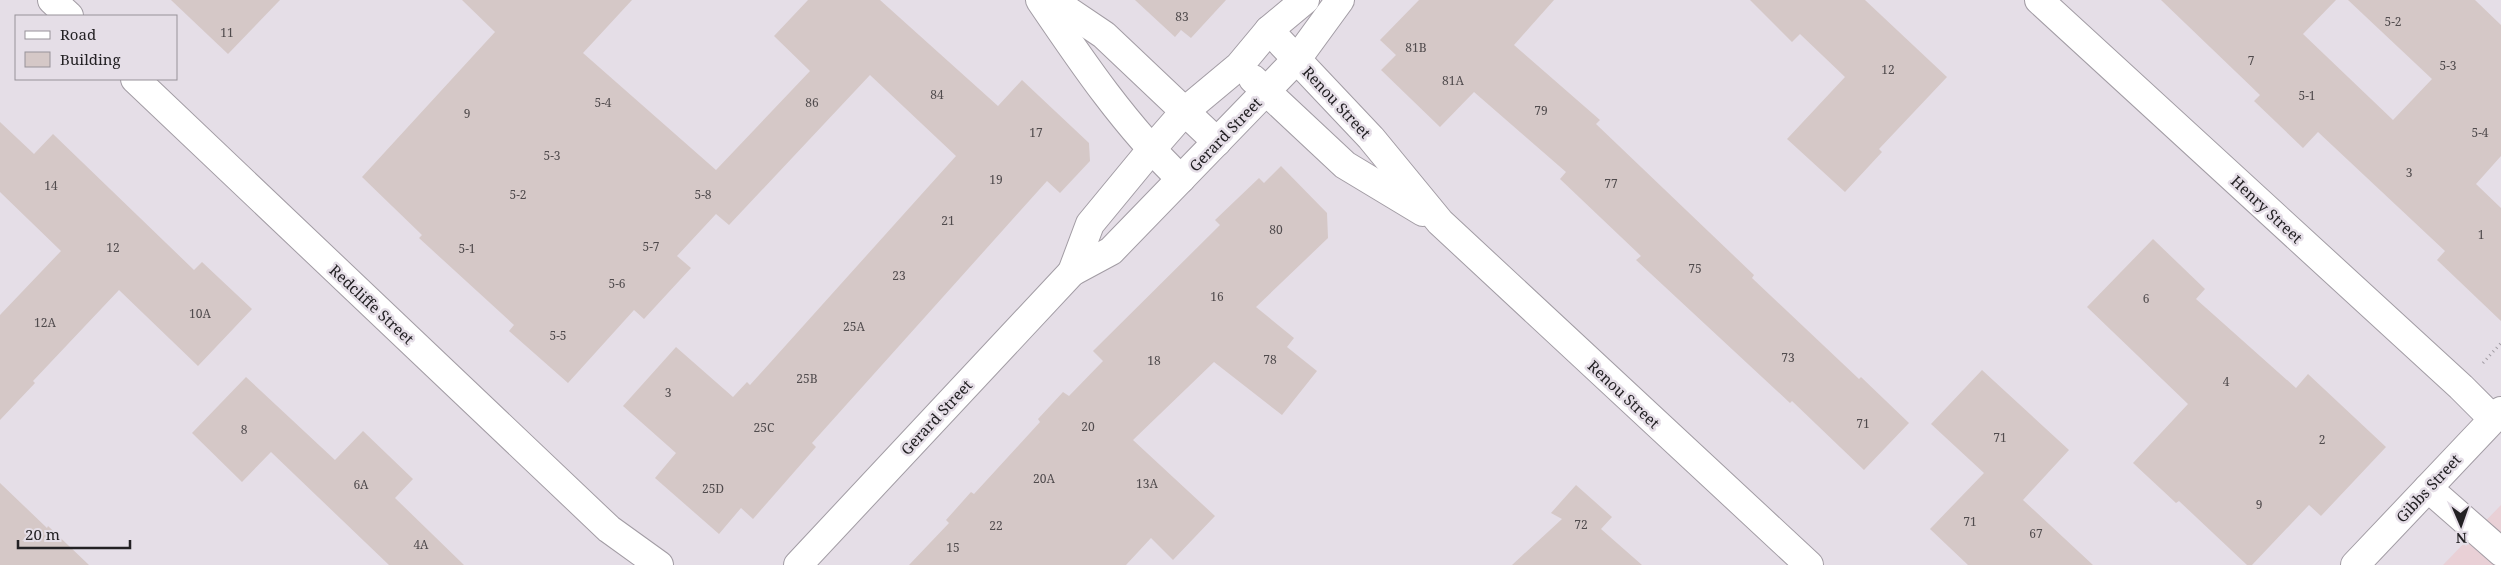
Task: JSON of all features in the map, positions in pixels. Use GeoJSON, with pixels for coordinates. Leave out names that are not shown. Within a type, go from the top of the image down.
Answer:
{"type":"FeatureCollection","features":[{"type":"Feature","properties":{"kind":"street"},"geometry":{"type":"LineString","coordinates":[[52,0],[68,15]]}},
{"type":"Feature","properties":{"kind":"street"},"geometry":{"type":"LineString","coordinates":[[1040,0],[1073,49],[1151,150],[1181,179]]}},
{"type":"Feature","properties":{"kind":"street"},"geometry":{"type":"LineString","coordinates":[[1052,0],[1104,35],[1217,142]]}},
{"type":"Feature","properties":{"kind":"street","name":"Gerard Street"},"geometry":{"type":"LineString","coordinates":[[1072,272],[1090,224],[1151,150],[1185,111],[1238,66],[1269,30],[1305,0]]}},
{"type":"Feature","properties":{"kind":"street","name":"Gerard Street"},"geometry":{"type":"LineString","coordinates":[[798,564],[1072,272],[1111,251],[1266,92],[1297,59],[1340,0]]}},
{"type":"Feature","properties":{"kind":"street","name":"Henry Street"},"geometry":{"type":"LineString","coordinates":[[2039,0],[2461,387],[2497,415]]}},
{"type":"Feature","properties":{"kind":"street","name":"Renou Street"},"geometry":{"type":"LineString","coordinates":[[1269,30],[1371,138],[1440,222],[1809,565]]}},
{"type":"Feature","properties":{"kind":"street","name":"Renou Street"},"geometry":{"type":"LineString","coordinates":[[1238,66],[1344,165],[1440,222]]}},
{"type":"Feature","properties":{"kind":"street","name":"Redcliffe Street"},"geometry":{"type":"LineString","coordinates":[[136,80],[609,529],[659,565]]}},
{"type":"Feature","properties":{"kind":"street","name":"Gibbs Street"},"geometry":{"type":"LineString","coordinates":[[2355,565],[2497,415]]}},
{"type":"Feature","properties":{"kind":"street"},"geometry":{"type":"LineString","coordinates":[[2428,488],[2501,552]]}},
{"type":"Feature","properties":{"kind":"street","name":"Redcliffe Street"},"geometry":{"type":"LineString","coordinates":[[609,529],[625,565]]}},
{"type":"Feature","properties":{"kind":"path"},"geometry":{"type":"LineString","coordinates":[[2477,370],[2501,344]]}},
{"type":"Feature","properties":{"kind":"shaded area"},"geometry":{"type":"Polygon","coordinates":[[[2501,505],[2501,565],[2443,565],[2501,505]]]}},
{"type":"Feature","properties":{"kind":"building"},"geometry":{"type":"Polygon","coordinates":[[[171,0],[280,0],[228,54],[171,0]]]}},
{"type":"Feature","properties":{"kind":"building"},"geometry":{"type":"Polygon","coordinates":[[[462,0],[632,0],[583,53],[716,170],[810,71],[774,36],[808,0],[880,0],[998,106],[1022,80],[1089,143],[1090,161],[1060,193],[1047,181],[812,443],[816,447],[753,519],[741,508],[719,534],[655,478],[676,453],[623,406],[676,347],[733,397],[747,382],[750,385],[956,156],[870,75],[729,225],[716,214],[677,256],[691,268],[644,319],[634,310],[568,383],[509,331],[514,325],[419,238],[422,235],[362,177],[495,32],[462,0]]]}},
{"type":"Feature","properties":{"kind":"building"},"geometry":{"type":"Polygon","coordinates":[[[1135,0],[1226,0],[1191,38],[1181,30],[1175,37],[1135,0]]]}},
{"type":"Feature","properties":{"kind":"building"},"geometry":{"type":"Polygon","coordinates":[[[1419,0],[1554,0],[1514,45],[1600,120],[1596,124],[1754,275],[1752,278],[1859,379],[1861,377],[1909,423],[1864,470],[1792,401],[1790,403],[1636,260],[1641,256],[1560,179],[1566,172],[1474,92],[1440,127],[1381,70],[1396,55],[1380,40],[1419,0]]]}},
{"type":"Feature","properties":{"kind":"building"},"geometry":{"type":"Polygon","coordinates":[[[1750,0],[1865,0],[1947,77],[1879,149],[1882,152],[1845,192],[1787,139],[1845,77],[1800,34],[1792,42],[1750,0]]]}},
{"type":"Feature","properties":{"kind":"building"},"geometry":{"type":"Polygon","coordinates":[[[2161,0],[2336,0],[2303,34],[2393,120],[2432,79],[2348,0],[2475,0],[2501,25],[2501,156],[2476,184],[2501,208],[2501,321],[2437,260],[2445,251],[2318,132],[2303,148],[2254,101],[2260,95],[2161,0]]]}},
{"type":"Feature","properties":{"kind":"building"},"geometry":{"type":"Polygon","coordinates":[[[0,122],[34,154],[53,134],[194,270],[202,262],[252,309],[198,366],[119,290],[33,381],[35,383],[0,420],[0,315],[61,251],[0,192],[0,122]]]}},
{"type":"Feature","properties":{"kind":"building"},"geometry":{"type":"Polygon","coordinates":[[[1281,166],[1327,213],[1328,238],[1256,307],[1294,338],[1287,347],[1317,371],[1282,415],[1214,362],[1133,440],[1215,516],[1173,560],[1151,538],[1126,565],[909,565],[949,523],[946,520],[971,492],[974,494],[1040,422],[1038,419],[1063,392],[1069,396],[1103,361],[1093,351],[1220,225],[1215,220],[1259,178],[1264,183],[1281,166]]]}},
{"type":"Feature","properties":{"kind":"building"},"geometry":{"type":"Polygon","coordinates":[[[2153,239],[2205,289],[2196,299],[2296,388],[2308,374],[2386,447],[2321,516],[2309,505],[2252,565],[2247,565],[2179,501],[2176,503],[2133,463],[2188,404],[2087,307],[2153,239]]]}},
{"type":"Feature","properties":{"kind":"building"},"geometry":{"type":"Polygon","coordinates":[[[1982,370],[2069,450],[2023,500],[2093,565],[1968,565],[1930,529],[1984,473],[1931,424],[1982,370]]]}},
{"type":"Feature","properties":{"kind":"building"},"geometry":{"type":"Polygon","coordinates":[[[246,377],[335,460],[363,431],[413,479],[395,498],[464,565],[389,565],[271,452],[242,482],[192,433],[246,377]]]}},
{"type":"Feature","properties":{"kind":"building"},"geometry":{"type":"Polygon","coordinates":[[[0,483],[47,528],[48,526],[89,565],[0,565],[0,483]]]}},
{"type":"Feature","properties":{"kind":"building"},"geometry":{"type":"Polygon","coordinates":[[[1576,485],[1612,517],[1601,529],[1642,565],[1512,565],[1562,519],[1551,513],[1576,485]]]}}]}
